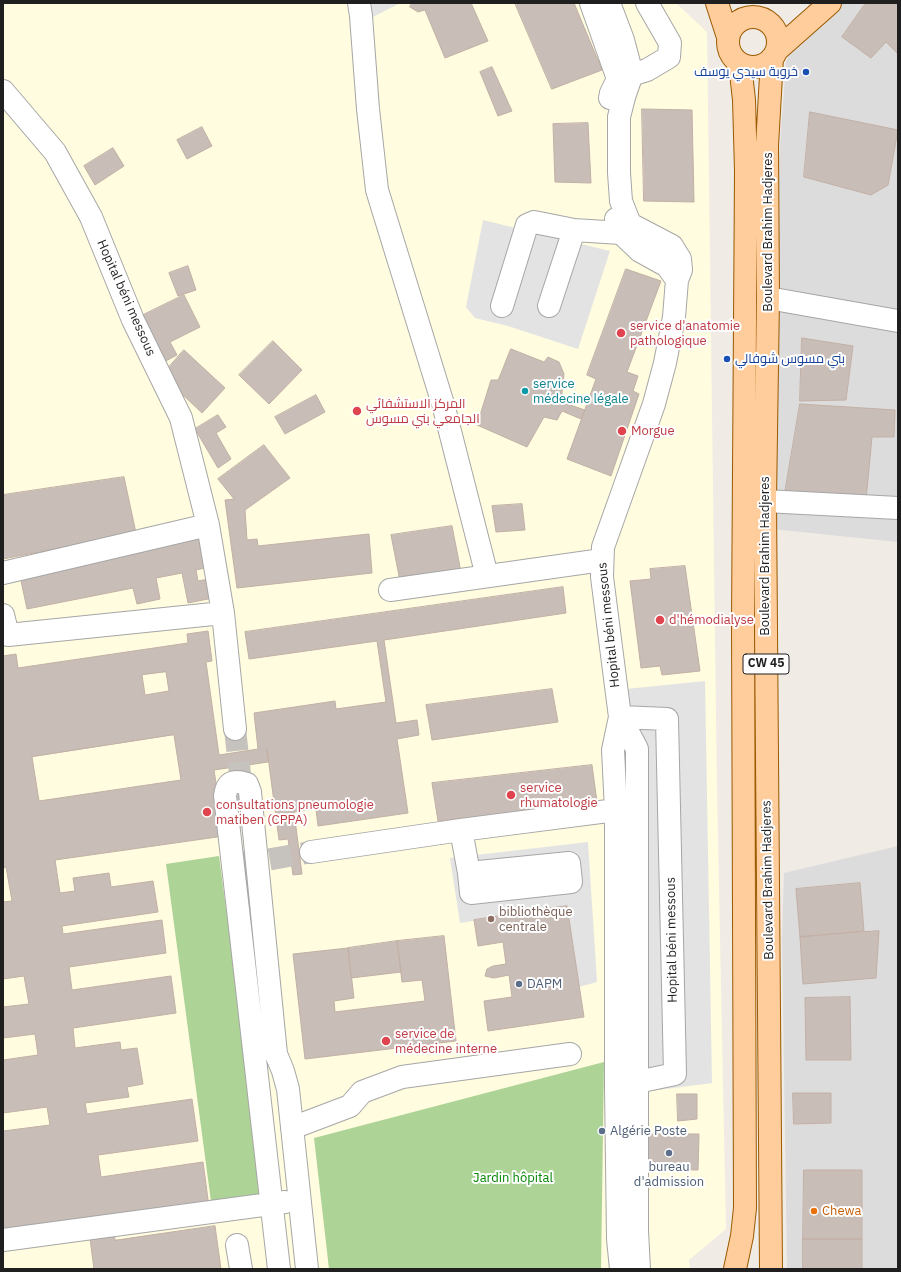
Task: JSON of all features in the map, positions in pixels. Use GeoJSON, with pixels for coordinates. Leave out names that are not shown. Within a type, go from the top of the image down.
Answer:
{"type":"FeatureCollection","features":[{"type":"Feature","properties":{"kind":"main road"},"geometry":{"type":"LineString","coordinates":[[717,3],[728,37],[728,47],[733,57],[740,64],[748,67],[757,67],[766,64],[794,34],[830,3]]}},
{"type":"Feature","properties":{"kind":"main road"},"geometry":{"type":"LineString","coordinates":[[728,37],[731,29],[746,17],[756,14],[830,3]]}},
{"type":"Feature","properties":{"kind":"main road"},"geometry":{"type":"LineString","coordinates":[[756,14],[777,32],[779,41],[775,54]]}},
{"type":"Feature","properties":{"kind":"main road","name":"Boulevard Brahim Hadjeres"},"geometry":{"type":"LineString","coordinates":[[771,1269],[765,501],[768,298],[767,146],[775,54]]}},
{"type":"Feature","properties":{"kind":"main road","name":"Boulevard Brahim Hadjeres"},"geometry":{"type":"LineString","coordinates":[[735,1269],[742,1236],[745,1208],[743,604],[746,158],[744,100],[740,64]]}},
{"type":"Feature","properties":{"kind":"street"},"geometry":{"type":"LineString","coordinates":[[359,3],[377,190],[443,404],[487,576]]}},
{"type":"Feature","properties":{"kind":"street"},"geometry":{"type":"LineString","coordinates":[[591,3],[625,77]]}},
{"type":"Feature","properties":{"kind":"street"},"geometry":{"type":"LineString","coordinates":[[609,3],[623,40],[625,77]]}},
{"type":"Feature","properties":{"kind":"street"},"geometry":{"type":"LineString","coordinates":[[647,3],[670,43],[669,57],[647,70],[625,77],[611,93],[607,116],[608,175],[611,204],[621,233],[640,251],[667,266],[677,280]]}},
{"type":"Feature","properties":{"kind":"street","name":"Hopital béni messous"},"geometry":{"type":"LineString","coordinates":[[621,1269],[618,1239],[616,1087],[616,810],[613,750],[620,717],[602,577],[602,547],[654,404],[665,363],[674,317],[677,280],[681,270],[680,259],[672,246],[630,224],[621,201],[618,173],[619,116],[624,97],[625,77]]}},
{"type":"Feature","properties":{"kind":"street","name":"Hopital béni messous"},"geometry":{"type":"LineString","coordinates":[[3,91],[55,152],[91,217],[133,320],[181,418],[208,525],[223,613],[235,729]]}},
{"type":"Feature","properties":{"kind":"street"},"geometry":{"type":"LineString","coordinates":[[502,306],[528,225],[534,222],[574,230],[621,233]]}},
{"type":"Feature","properties":{"kind":"street"},"geometry":{"type":"LineString","coordinates":[[549,306],[574,230]]}},
{"type":"Feature","properties":{"kind":"street"},"geometry":{"type":"LineString","coordinates":[[768,298],[898,322]]}},
{"type":"Feature","properties":{"kind":"street"},"geometry":{"type":"LineString","coordinates":[[765,501],[898,508]]}},
{"type":"Feature","properties":{"kind":"street"},"geometry":{"type":"LineString","coordinates":[[3,573],[208,525]]}},
{"type":"Feature","properties":{"kind":"street"},"geometry":{"type":"LineString","coordinates":[[390,590],[602,560]]}},
{"type":"Feature","properties":{"kind":"street"},"geometry":{"type":"LineString","coordinates":[[3,615],[8,636],[223,613]]}},
{"type":"Feature","properties":{"kind":"street","name":"Hopital béni messous"},"geometry":{"type":"LineString","coordinates":[[616,1087],[675,1074],[667,719],[620,717]]}},
{"type":"Feature","properties":{"kind":"street","name":"Hopital béni messous"},"geometry":{"type":"LineString","coordinates":[[620,717],[637,749],[638,1269]]}},
{"type":"Feature","properties":{"kind":"street"},"geometry":{"type":"LineString","coordinates":[[279,1269],[225,796],[226,788],[231,783],[240,782],[247,784],[250,792],[276,1054],[288,1089],[307,1269]]}},
{"type":"Feature","properties":{"kind":"street"},"geometry":{"type":"LineString","coordinates":[[311,852],[461,830],[616,810]]}},
{"type":"Feature","properties":{"kind":"street"},"geometry":{"type":"LineString","coordinates":[[461,830],[469,873]]}},
{"type":"Feature","properties":{"kind":"street"},"geometry":{"type":"LineString","coordinates":[[292,1128],[350,1106],[362,1092],[376,1085],[402,1077],[570,1054]]}},
{"type":"Feature","properties":{"kind":"street"},"geometry":{"type":"LineString","coordinates":[[3,1240],[300,1200]]}},
{"type":"Feature","properties":{"kind":"street"},"geometry":{"type":"LineString","coordinates":[[237,1245],[241,1269]]}},
{"type":"Feature","properties":{"kind":"shaded area","name":"المركز الاستشفائي الجامعي بني مسوس"},"geometry":{"type":"Polygon","coordinates":[[[3,3],[676,3],[707,32],[717,790],[726,1229],[689,1260],[690,1269],[3,1269],[3,3]]]}},
{"type":"Feature","properties":{"kind":"shaded area"},"geometry":{"type":"Polygon","coordinates":[[[361,3],[400,3],[369,19],[361,3]]]}},
{"type":"Feature","properties":{"kind":"shaded area"},"geometry":{"type":"Polygon","coordinates":[[[809,3],[898,3],[898,542],[772,529],[776,199],[786,62],[809,3]]]}},
{"type":"Feature","properties":{"kind":"shaded area"},"geometry":{"type":"Polygon","coordinates":[[[483,220],[610,251],[578,349],[508,326],[475,318],[466,307],[483,220]]]}},
{"type":"Feature","properties":{"kind":"shaded area"},"geometry":{"type":"Polygon","coordinates":[[[705,681],[712,1083],[635,1093],[626,689],[705,681]]]}},
{"type":"Feature","properties":{"kind":"shaded area"},"geometry":{"type":"Polygon","coordinates":[[[588,842],[597,982],[579,987],[567,906],[460,923],[450,858],[588,842]]]}},
{"type":"Feature","properties":{"kind":"shaded area"},"geometry":{"type":"Polygon","coordinates":[[[898,846],[898,1269],[787,1269],[782,939],[784,873],[898,846]]]}},
{"type":"Feature","properties":{"kind":"green space"},"geometry":{"type":"Polygon","coordinates":[[[219,856],[265,1201],[212,1209],[166,864],[219,856]]]}},
{"type":"Feature","properties":{"kind":"green space","name":"Jardin hôpital"},"geometry":{"type":"Polygon","coordinates":[[[604,1062],[601,1269],[329,1269],[314,1138],[604,1062]]]}},
{"type":"Feature","properties":{"kind":"building"},"geometry":{"type":"Polygon","coordinates":[[[412,3],[471,3],[488,41],[445,58],[425,10],[418,12],[410,7],[412,3]]]}},
{"type":"Feature","properties":{"kind":"building"},"geometry":{"type":"Polygon","coordinates":[[[515,3],[574,3],[602,70],[552,89],[515,3]]]}},
{"type":"Feature","properties":{"kind":"building"},"geometry":{"type":"Polygon","coordinates":[[[866,3],[898,3],[898,54],[886,42],[871,58],[842,37],[866,3]]]}},
{"type":"Feature","properties":{"kind":"building"},"geometry":{"type":"Polygon","coordinates":[[[492,67],[512,111],[498,116],[480,72],[492,67]]]}},
{"type":"Feature","properties":{"kind":"building"},"geometry":{"type":"Polygon","coordinates":[[[642,109],[692,110],[694,202],[644,201],[642,109]]]}},
{"type":"Feature","properties":{"kind":"building"},"geometry":{"type":"Polygon","coordinates":[[[810,112],[898,130],[888,185],[871,195],[804,177],[810,112]]]}},
{"type":"Feature","properties":{"kind":"building"},"geometry":{"type":"Polygon","coordinates":[[[588,123],[591,183],[555,182],[553,124],[588,123]]]}},
{"type":"Feature","properties":{"kind":"building"},"geometry":{"type":"Polygon","coordinates":[[[202,127],[212,146],[187,159],[177,140],[202,127]]]}},
{"type":"Feature","properties":{"kind":"building"},"geometry":{"type":"Polygon","coordinates":[[[113,148],[124,166],[95,185],[84,166],[113,148]]]}},
{"type":"Feature","properties":{"kind":"building"},"geometry":{"type":"Polygon","coordinates":[[[188,266],[196,290],[178,296],[169,273],[188,266]]]}},
{"type":"Feature","properties":{"kind":"building"},"geometry":{"type":"Polygon","coordinates":[[[626,269],[661,281],[627,372],[638,376],[633,391],[639,394],[611,476],[567,459],[596,379],[587,375],[626,269]]]}},
{"type":"Feature","properties":{"kind":"building"},"geometry":{"type":"Polygon","coordinates":[[[184,295],[200,327],[170,342],[177,355],[160,364],[137,318],[184,295]]]}},
{"type":"Feature","properties":{"kind":"building"},"geometry":{"type":"Polygon","coordinates":[[[802,338],[853,346],[846,400],[800,401],[802,338]]]}},
{"type":"Feature","properties":{"kind":"building"},"geometry":{"type":"Polygon","coordinates":[[[273,341],[302,370],[269,404],[239,375],[273,341]]]}},
{"type":"Feature","properties":{"kind":"building","name":"service médecine légale"},"geometry":{"type":"Polygon","coordinates":[[[511,349],[544,362],[548,357],[559,362],[564,374],[561,402],[585,410],[581,419],[562,411],[557,420],[544,417],[527,447],[477,425],[491,380],[498,380],[511,349]]]}},
{"type":"Feature","properties":{"kind":"building"},"geometry":{"type":"Polygon","coordinates":[[[184,350],[225,388],[202,413],[162,375],[184,350]]]}},
{"type":"Feature","properties":{"kind":"building"},"geometry":{"type":"Polygon","coordinates":[[[316,395],[325,412],[285,434],[275,417],[316,395]]]}},
{"type":"Feature","properties":{"kind":"building"},"geometry":{"type":"Polygon","coordinates":[[[800,404],[895,410],[894,437],[872,437],[866,500],[784,499],[800,404]]]}},
{"type":"Feature","properties":{"kind":"building"},"geometry":{"type":"Polygon","coordinates":[[[218,415],[226,427],[216,433],[231,459],[218,468],[195,429],[218,415]]]}},
{"type":"Feature","properties":{"kind":"building"},"geometry":{"type":"Polygon","coordinates":[[[264,445],[290,478],[245,510],[247,540],[257,539],[258,546],[369,534],[372,573],[237,588],[225,500],[234,499],[218,479],[264,445]]]}},
{"type":"Feature","properties":{"kind":"building"},"geometry":{"type":"Polygon","coordinates":[[[124,477],[136,533],[3,559],[3,495],[124,477]]]}},
{"type":"Feature","properties":{"kind":"building"},"geometry":{"type":"Polygon","coordinates":[[[522,504],[525,530],[496,532],[492,506],[522,504]]]}},
{"type":"Feature","properties":{"kind":"building"},"geometry":{"type":"Polygon","coordinates":[[[452,526],[461,572],[400,581],[391,535],[452,526]]]}},
{"type":"Feature","properties":{"kind":"building"},"geometry":{"type":"Polygon","coordinates":[[[199,539],[205,568],[196,570],[198,581],[209,579],[213,598],[188,603],[182,573],[156,578],[160,599],[137,604],[133,588],[27,609],[20,576],[199,539]]]}},
{"type":"Feature","properties":{"kind":"building"},"geometry":{"type":"Polygon","coordinates":[[[685,566],[700,671],[662,675],[660,666],[641,668],[630,581],[651,579],[650,569],[685,566]]]}},
{"type":"Feature","properties":{"kind":"building"},"geometry":{"type":"Polygon","coordinates":[[[563,587],[566,613],[384,640],[396,723],[417,720],[419,735],[397,739],[408,813],[318,826],[316,809],[294,812],[302,874],[293,875],[288,839],[279,840],[267,749],[268,762],[214,770],[224,836],[55,860],[60,893],[75,891],[73,878],[109,873],[111,887],[153,881],[158,912],[62,926],[63,934],[162,920],[166,953],[69,967],[72,990],[171,976],[176,1013],[73,1028],[75,1048],[120,1042],[121,1050],[137,1048],[143,1084],[127,1087],[129,1097],[85,1103],[87,1114],[192,1099],[198,1141],[98,1155],[101,1177],[203,1162],[209,1207],[3,1236],[3,1131],[50,1125],[47,1107],[3,1113],[3,1060],[38,1055],[35,1034],[3,1038],[3,1007],[29,1004],[24,976],[3,979],[3,902],[12,901],[6,867],[3,868],[3,656],[16,654],[18,668],[188,643],[187,634],[208,631],[212,661],[206,662],[219,755],[258,749],[254,713],[335,701],[336,709],[386,702],[377,641],[249,659],[245,632],[563,587]],[[166,672],[142,675],[145,695],[169,691],[166,672]],[[174,735],[32,757],[39,801],[181,780],[174,735]]]}},
{"type":"Feature","properties":{"kind":"building"},"geometry":{"type":"Polygon","coordinates":[[[552,689],[558,722],[432,740],[426,705],[552,689]]]}},
{"type":"Feature","properties":{"kind":"building"},"geometry":{"type":"Polygon","coordinates":[[[592,765],[597,802],[438,821],[432,783],[592,765]]]}},
{"type":"Feature","properties":{"kind":"building"},"geometry":{"type":"Polygon","coordinates":[[[860,883],[864,931],[800,937],[796,889],[860,883]]]}},
{"type":"Feature","properties":{"kind":"building"},"geometry":{"type":"Polygon","coordinates":[[[567,906],[584,1017],[488,1031],[484,1001],[512,997],[509,975],[494,978],[485,976],[487,969],[493,966],[506,964],[503,942],[478,946],[474,920],[567,906]]]}},
{"type":"Feature","properties":{"kind":"building"},"geometry":{"type":"Polygon","coordinates":[[[879,931],[876,978],[803,984],[800,937],[879,931]]]}},
{"type":"Feature","properties":{"kind":"building"},"geometry":{"type":"Polygon","coordinates":[[[444,936],[456,1041],[305,1059],[293,954],[348,948],[354,998],[334,1001],[335,1012],[425,1001],[422,980],[402,982],[397,941],[444,936]]]}},
{"type":"Feature","properties":{"kind":"building"},"geometry":{"type":"Polygon","coordinates":[[[397,941],[401,972],[351,978],[348,948],[397,941]]]}},
{"type":"Feature","properties":{"kind":"building"},"geometry":{"type":"Polygon","coordinates":[[[850,997],[851,1060],[806,1060],[805,998],[850,997]]]}},
{"type":"Feature","properties":{"kind":"building"},"geometry":{"type":"Polygon","coordinates":[[[793,1093],[831,1093],[831,1123],[794,1124],[793,1093]]]}},
{"type":"Feature","properties":{"kind":"building"},"geometry":{"type":"Polygon","coordinates":[[[677,1094],[697,1094],[697,1119],[678,1121],[677,1094]]]}},
{"type":"Feature","properties":{"kind":"building"},"geometry":{"type":"Polygon","coordinates":[[[645,1134],[699,1134],[698,1170],[644,1169],[645,1134]]]}},
{"type":"Feature","properties":{"kind":"building"},"geometry":{"type":"Polygon","coordinates":[[[804,1170],[862,1170],[862,1239],[803,1239],[804,1170]]]}},
{"type":"Feature","properties":{"kind":"building"},"geometry":{"type":"Polygon","coordinates":[[[215,1226],[221,1269],[94,1269],[89,1231],[114,1228],[115,1240],[215,1226]]]}},
{"type":"Feature","properties":{"kind":"building"},"geometry":{"type":"Polygon","coordinates":[[[803,1239],[862,1239],[862,1269],[803,1269],[803,1239]]]}},
{"type":"Feature","properties":{"kind":"tunnel"},"geometry":{"type":"LineString","coordinates":[[235,729],[243,801]]}},
{"type":"Feature","properties":{"kind":"tunnel"},"geometry":{"type":"LineString","coordinates":[[248,851],[249,863],[311,852]]}},
{"type":"Feature","properties":{"kind":"place","name":"خروبة سيدي يوسف"},"geometry":{"type":"Point","coordinates":[806,72]}},
{"type":"Feature","properties":{"kind":"place","name":"service d'anatomie pathologique"},"geometry":{"type":"Point","coordinates":[621,333]}},
{"type":"Feature","properties":{"kind":"place","name":"بني مسوس شوفالي"},"geometry":{"type":"Point","coordinates":[727,359]}},
{"type":"Feature","properties":{"kind":"place","name":"service médecine légale"},"geometry":{"type":"Point","coordinates":[525,391]}},
{"type":"Feature","properties":{"kind":"place","name":"المركز الاستشفائي الجامعي بني مسوس"},"geometry":{"type":"Point","coordinates":[357,411]}},
{"type":"Feature","properties":{"kind":"place","name":"Morgue"},"geometry":{"type":"Point","coordinates":[622,431]}},
{"type":"Feature","properties":{"kind":"place","name":"d'hémodialyse"},"geometry":{"type":"Point","coordinates":[660,620]}},
{"type":"Feature","properties":{"kind":"place","name":"service rhumatologie"},"geometry":{"type":"Point","coordinates":[511,795]}},
{"type":"Feature","properties":{"kind":"place","name":"consultations pneumologie matiben (CPPA)"},"geometry":{"type":"Point","coordinates":[207,812]}},
{"type":"Feature","properties":{"kind":"place","name":"bibliothèque centrale"},"geometry":{"type":"Point","coordinates":[491,919]}},
{"type":"Feature","properties":{"kind":"place","name":"DAPM"},"geometry":{"type":"Point","coordinates":[519,984]}},
{"type":"Feature","properties":{"kind":"place","name":"service de médecine interne"},"geometry":{"type":"Point","coordinates":[386,1041]}},
{"type":"Feature","properties":{"kind":"place","name":"Algérie Poste"},"geometry":{"type":"Point","coordinates":[602,1131]}},
{"type":"Feature","properties":{"kind":"place","name":"bureau d'admission"},"geometry":{"type":"Point","coordinates":[669,1153]}},
{"type":"Feature","properties":{"kind":"place","name":"Chewa"},"geometry":{"type":"Point","coordinates":[814,1211]}}]}
